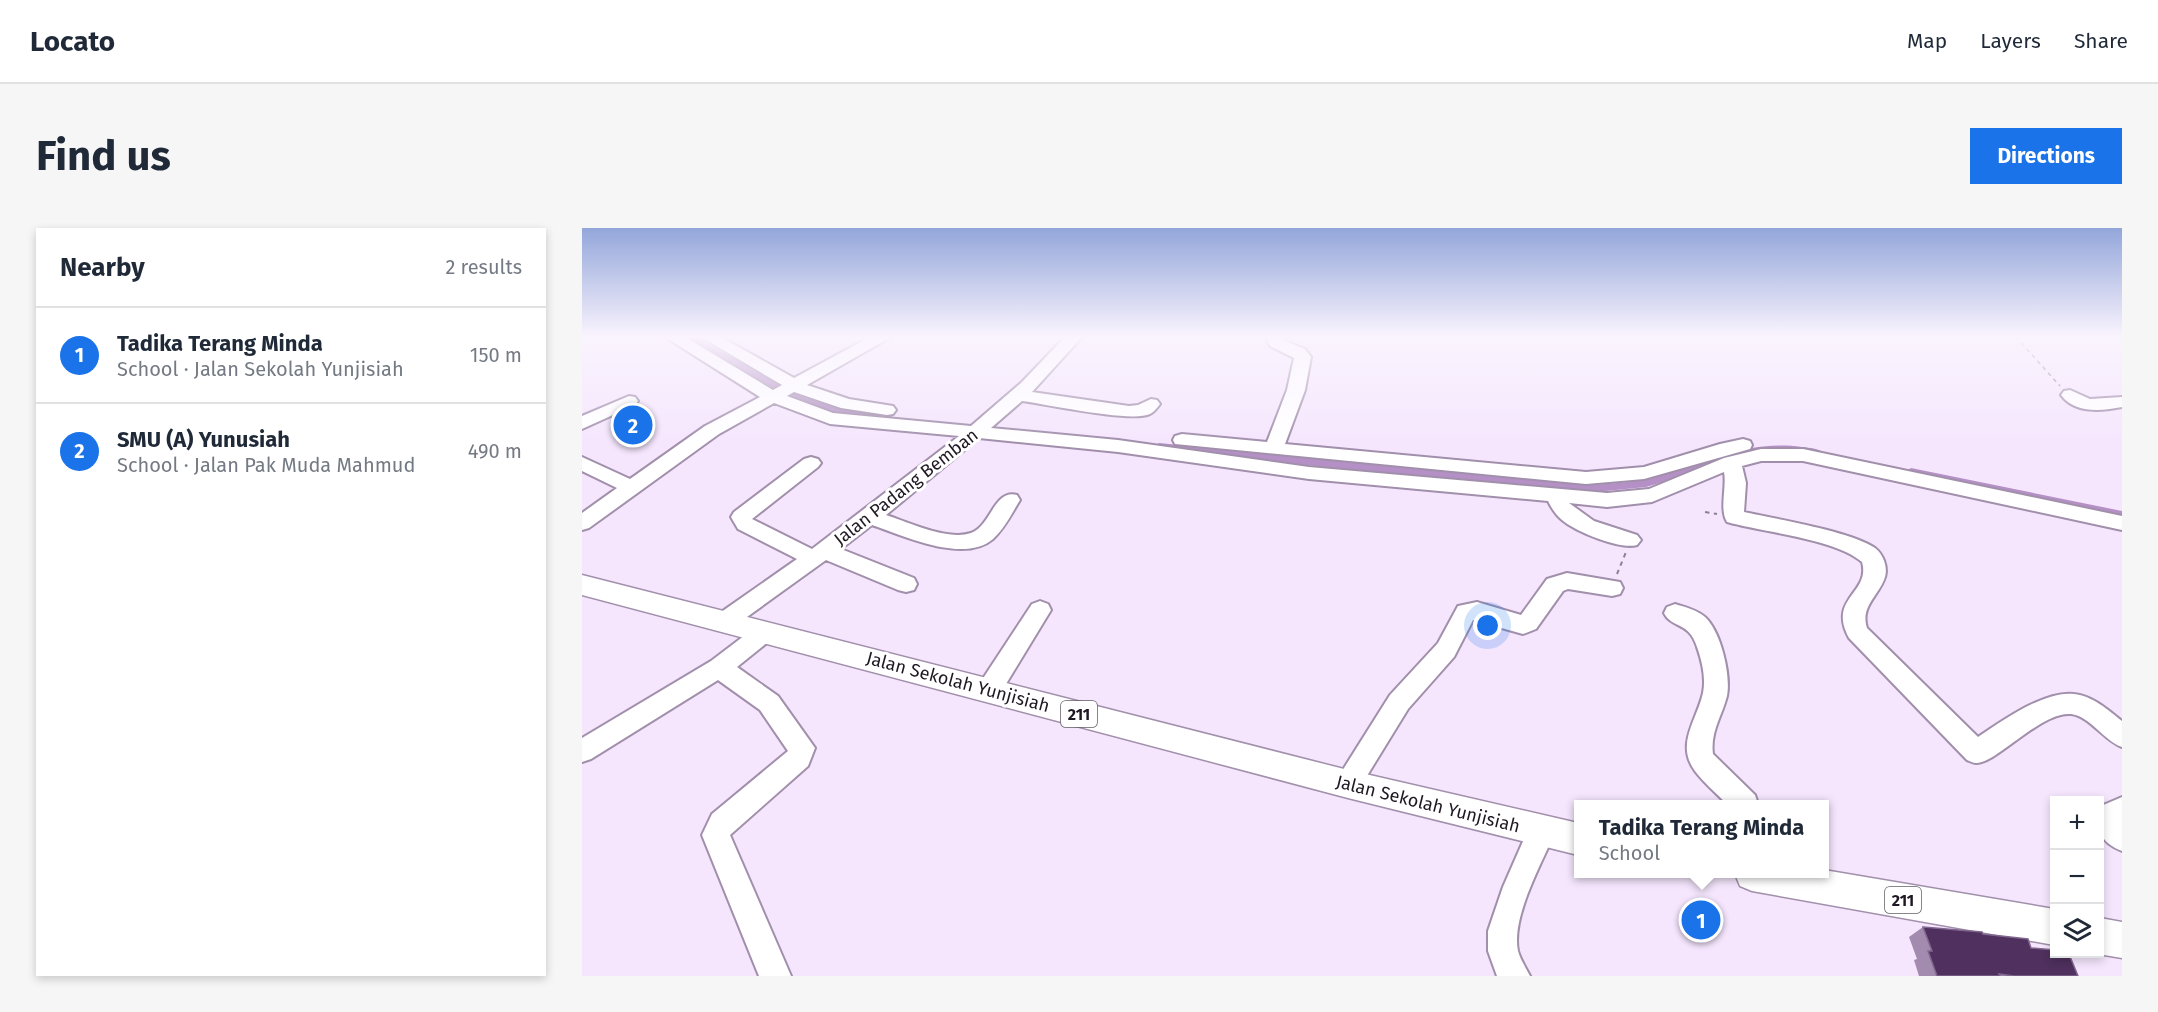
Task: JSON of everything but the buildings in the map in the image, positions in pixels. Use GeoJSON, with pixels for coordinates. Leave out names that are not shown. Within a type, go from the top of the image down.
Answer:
{"type":"FeatureCollection","features":[{"type":"Feature","properties":{"kind":"main road","name":"Jalan Sekolah Yunjisiah"},"geometry":{"type":"LineString","coordinates":[[582,585],[1348,784],[1574,838]]}},
{"type":"Feature","properties":{"kind":"main road","name":"211"},"geometry":{"type":"LineString","coordinates":[[1794,878],[2050,926]]}},
{"type":"Feature","properties":{"kind":"main road"},"geometry":{"type":"LineString","coordinates":[[2104,937],[2122,940]]}},
{"type":"Feature","properties":{"kind":"street"},"geometry":{"type":"LineString","coordinates":[[745,372],[784,391],[847,404],[984,426],[1309,473],[1556,497],[1607,500],[1652,495],[1731,462],[1761,455],[1830,455]]}},
{"type":"Feature","properties":{"kind":"street"},"geometry":{"type":"LineString","coordinates":[[757,372],[784,391],[803,410],[841,419],[984,426],[1274,448],[1586,478],[1614,477],[1651,471],[1728,447],[1758,442],[1791,443],[1830,455],[2122,523]]}},
{"type":"Feature","properties":{"kind":"street"},"geometry":{"type":"LineString","coordinates":[[582,523],[712,430],[784,391],[813,372]]}},
{"type":"Feature","properties":{"kind":"street","name":"Jalan Padang Bemban"},"geometry":{"type":"LineString","coordinates":[[725,621],[870,517],[984,426],[1041,372]]}},
{"type":"Feature","properties":{"kind":"street"},"geometry":{"type":"LineString","coordinates":[[1274,448],[1296,390],[1300,372]]}},
{"type":"Feature","properties":{"kind":"street"},"geometry":{"type":"LineString","coordinates":[[1019,395],[1129,411],[1143,410],[1151,404]]}},
{"type":"Feature","properties":{"kind":"street"},"geometry":{"type":"LineString","coordinates":[[2070,395],[2079,402],[2092,406],[2122,402]]}},
{"type":"Feature","properties":{"kind":"street"},"geometry":{"type":"LineString","coordinates":[[582,423],[629,401]]}},
{"type":"Feature","properties":{"kind":"street"},"geometry":{"type":"LineString","coordinates":[[1731,462],[1736,483],[1734,517],[1848,545],[1868,554],[1874,562],[1875,570],[1873,582],[1853,610],[1852,619],[1857,632],[1976,752],[2042,712],[2069,703],[2088,710],[2122,736]]}},
{"type":"Feature","properties":{"kind":"street"},"geometry":{"type":"LineString","coordinates":[[582,463],[632,488]]}},
{"type":"Feature","properties":{"kind":"street"},"geometry":{"type":"LineString","coordinates":[[811,463],[741,517],[745,524],[819,555],[906,584]]}},
{"type":"Feature","properties":{"kind":"street"},"geometry":{"type":"LineString","coordinates":[[1901,470],[2122,509]]}},
{"type":"Feature","properties":{"kind":"street"},"geometry":{"type":"LineString","coordinates":[[1556,497],[1558,504],[1575,519],[1630,540]]}},
{"type":"Feature","properties":{"kind":"street"},"geometry":{"type":"LineString","coordinates":[[870,517],[946,541],[972,542],[989,530],[1010,500]]}},
{"type":"Feature","properties":{"kind":"street"},"geometry":{"type":"LineString","coordinates":[[1348,784],[1399,702],[1446,650],[1466,612],[1477,611],[1523,625],[1528,623],[1555,585],[1567,582],[1612,588]]}},
{"type":"Feature","properties":{"kind":"street"},"geometry":{"type":"LineString","coordinates":[[990,690],[1040,610]]}},
{"type":"Feature","properties":{"kind":"street"},"geometry":{"type":"LineString","coordinates":[[1675,613],[1689,618],[1698,625],[1709,650],[1716,680],[1715,692],[1700,734],[1701,756],[1710,769],[1741,800]]}},
{"type":"Feature","properties":{"kind":"street"},"geometry":{"type":"LineString","coordinates":[[582,751],[719,668],[765,632]]}},
{"type":"Feature","properties":{"kind":"street"},"geometry":{"type":"LineString","coordinates":[[719,668],[770,703],[802,748],[799,758],[722,823],[716,834],[775,976]]}},
{"type":"Feature","properties":{"kind":"street"},"geometry":{"type":"LineString","coordinates":[[2122,810],[2111,815],[2108,821],[2114,832],[2122,838]]}},
{"type":"Feature","properties":{"kind":"street"},"geometry":{"type":"LineString","coordinates":[[1514,976],[1505,961],[1502,941],[1504,923],[1541,832]]}},
{"type":"Feature","properties":{"kind":"path"},"geometry":{"type":"LineString","coordinates":[[2048,372],[2070,395]]}},
{"type":"Feature","properties":{"kind":"path"},"geometry":{"type":"LineString","coordinates":[[1612,588],[1630,540]]}},
{"type":"Feature","properties":{"kind":"waterway"},"geometry":{"type":"LineString","coordinates":[[749,372],[801,401],[847,413],[885,419]]}},
{"type":"Feature","properties":{"kind":"waterway"},"geometry":{"type":"LineString","coordinates":[[1159,447],[1585,489],[1646,483],[1715,460],[1751,451],[1792,449],[1817,453]]}},
{"type":"Feature","properties":{"kind":"waterway"},"geometry":{"type":"LineString","coordinates":[[1911,472],[2122,516]]}},
{"type":"Feature","properties":{"kind":"place","name":"SMU (A) Yunusiah"},"geometry":{"type":"Point","coordinates":[633,425]}},
{"type":"Feature","properties":{"kind":"place","name":"Tadika Terang Minda"},"geometry":{"type":"Point","coordinates":[1701,920]}}]}
